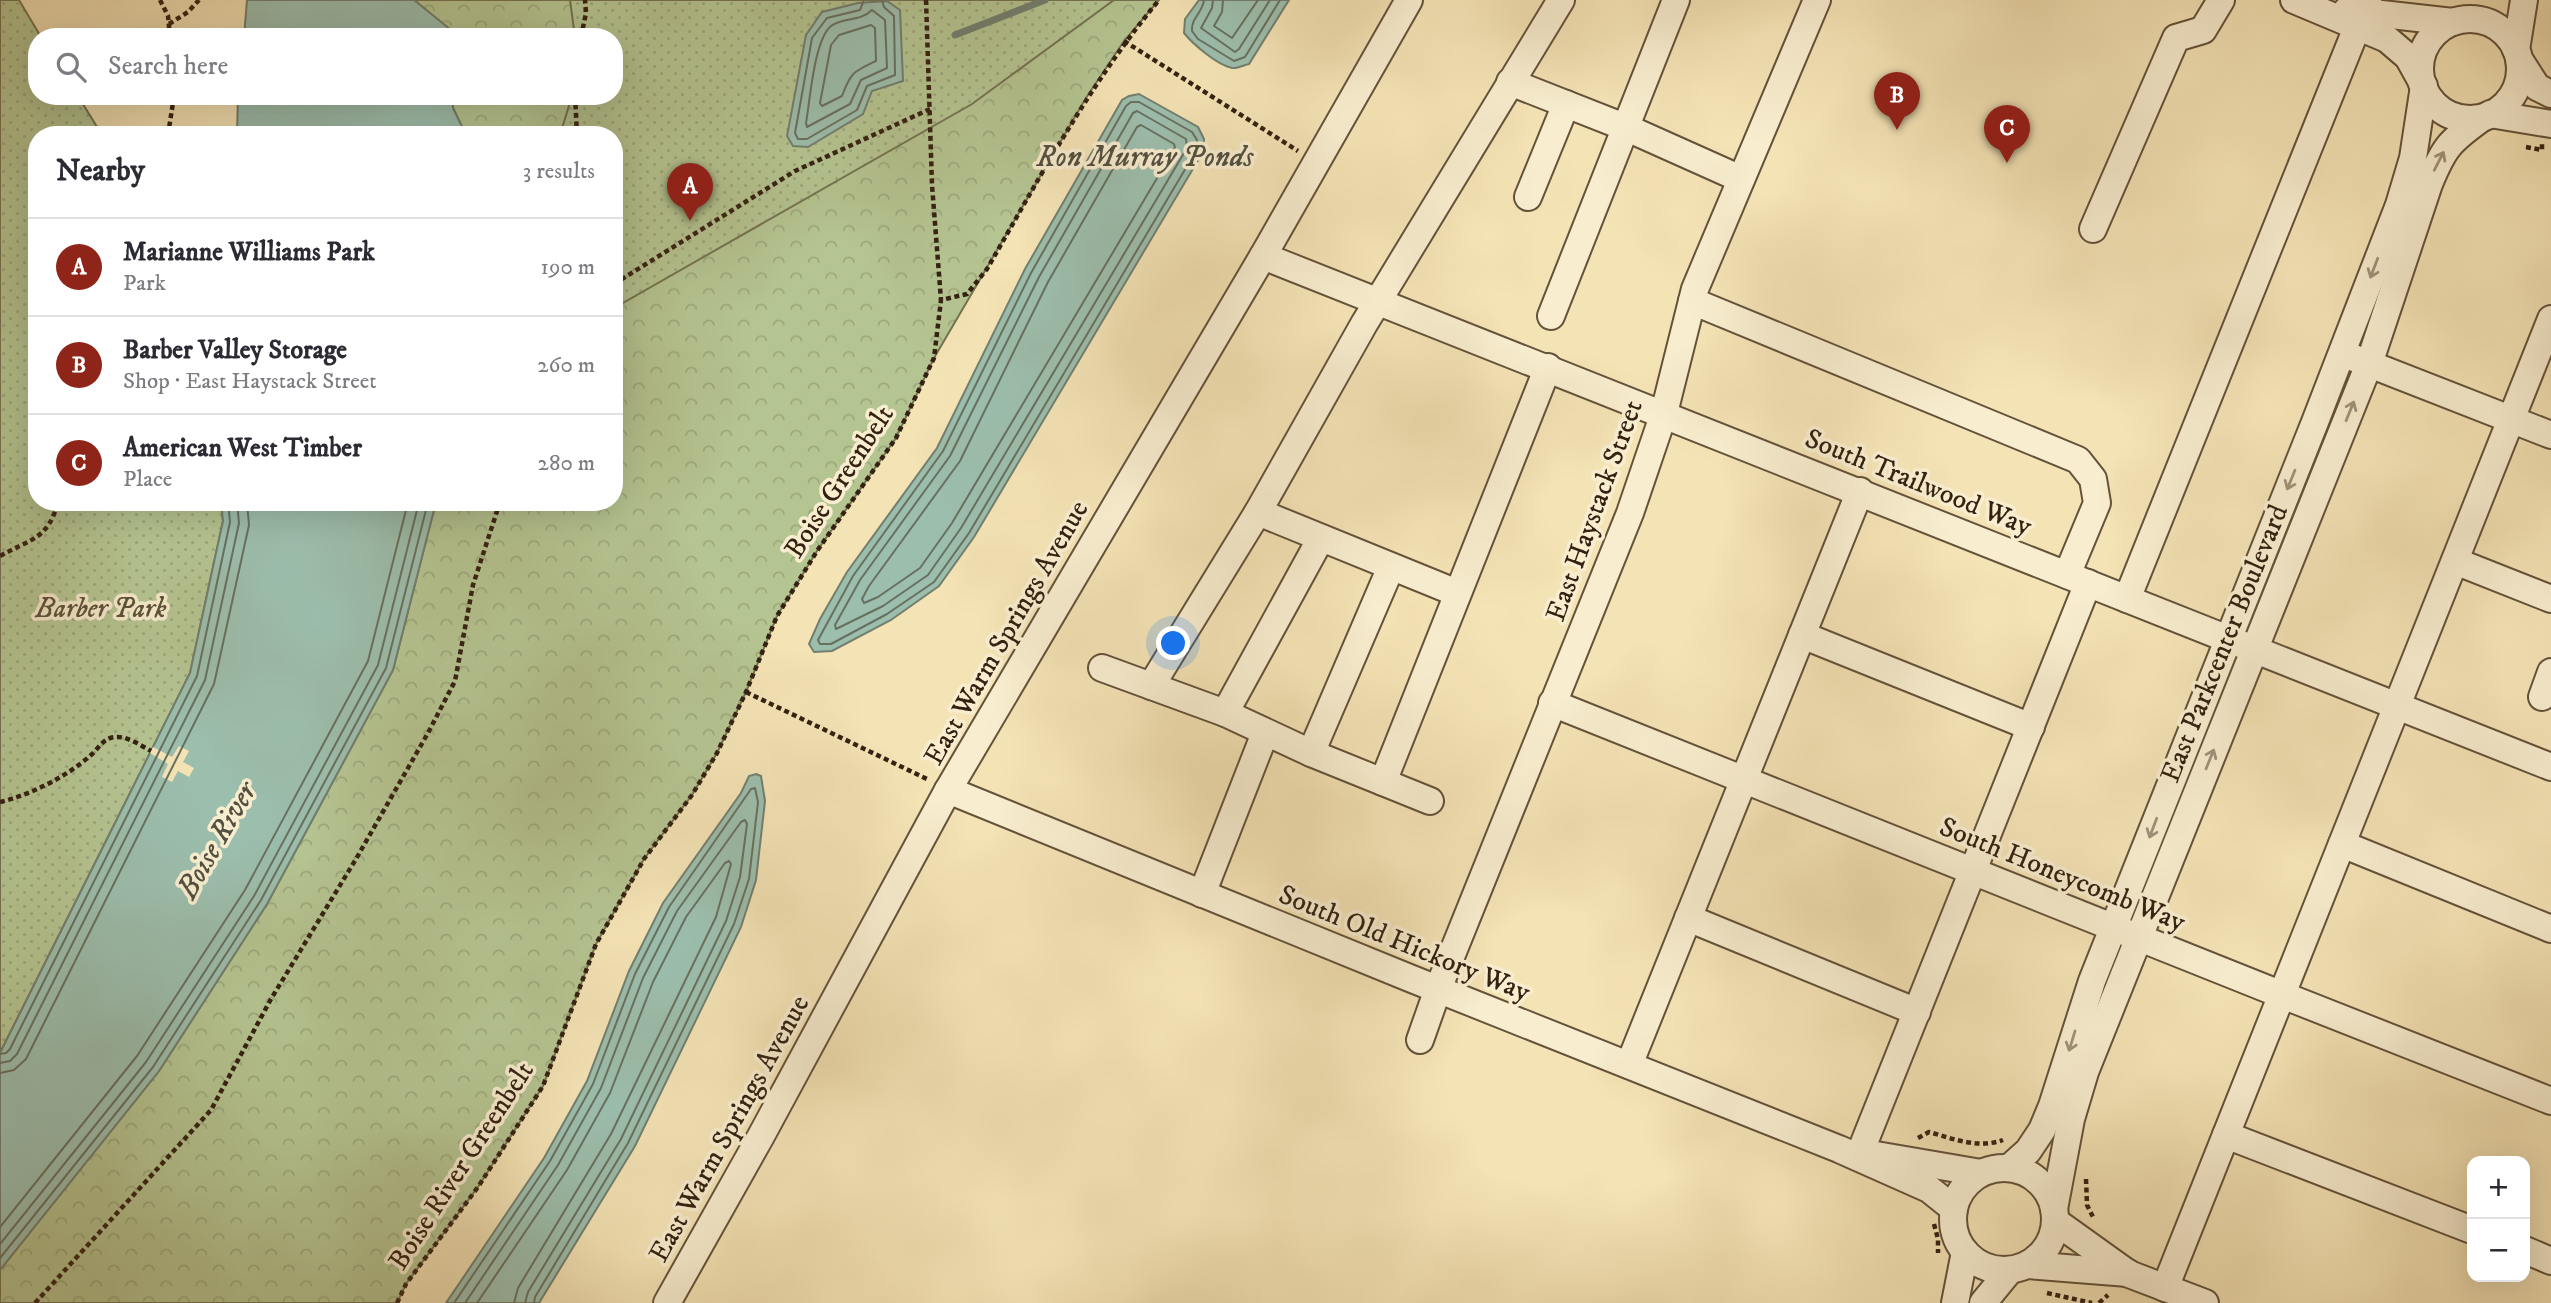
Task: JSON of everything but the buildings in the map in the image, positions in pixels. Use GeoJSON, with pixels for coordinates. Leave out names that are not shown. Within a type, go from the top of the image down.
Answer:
{"type":"FeatureCollection","features":[{"type":"Feature","properties":{"kind":"street","name":"East Warm Springs Avenue"},"geometry":{"type":"LineString","coordinates":[[667,1303],[761,1136],[948,790],[1263,256],[1409,0]]}},
{"type":"Feature","properties":{"kind":"street"},"geometry":{"type":"LineString","coordinates":[[1151,686],[1258,512],[1378,301],[1561,0]]}},
{"type":"Feature","properties":{"kind":"street"},"geometry":{"type":"LineString","coordinates":[[1551,316],[1628,128],[1676,0]]}},
{"type":"Feature","properties":{"kind":"street","name":"East Haystack Street"},"geometry":{"type":"LineString","coordinates":[[1420,1040],[1438,989],[1630,513],[1664,413],[1692,301],[1816,0]]}},
{"type":"Feature","properties":{"kind":"street"},"geometry":{"type":"LineString","coordinates":[[2093,229],[2176,38],[2203,30],[2221,0]]}},
{"type":"Feature","properties":{"kind":"street"},"geometry":{"type":"LineString","coordinates":[[2294,0],[2319,10],[2471,14],[2506,34],[2537,88],[2551,94]]}},
{"type":"Feature","properties":{"kind":"street"},"geometry":{"type":"LineString","coordinates":[[2486,116],[2508,102],[2516,89],[2520,74],[2517,54],[2524,0]]}},
{"type":"Feature","properties":{"kind":"street"},"geometry":{"type":"LineString","coordinates":[[2363,12],[2387,39],[2408,57],[2436,104],[2445,112],[2457,117],[2486,116],[2551,124]]}},
{"type":"Feature","properties":{"kind":"street"},"geometry":{"type":"LineString","coordinates":[[2127,599],[2363,12]]}},
{"type":"Feature","properties":{"kind":"street"},"geometry":{"type":"LineString","coordinates":[[2424,86],[2421,73],[2425,48],[2441,29],[2471,14]]}},
{"type":"Feature","properties":{"kind":"street"},"geometry":{"type":"LineString","coordinates":[[1510,82],[1628,128],[1741,179]]}},
{"type":"Feature","properties":{"kind":"street","name":"East Parkcenter Boulevard"},"geometry":{"type":"LineString","coordinates":[[2009,1168],[2028,1151],[2042,1130],[2052,1106],[2092,981],[2342,353],[2406,185],[2424,86]]}},
{"type":"Feature","properties":{"kind":"street"},"geometry":{"type":"LineString","coordinates":[[1528,197],[1566,104]]}},
{"type":"Feature","properties":{"kind":"street","name":"East Parkcenter Boulevard"},"geometry":{"type":"LineString","coordinates":[[2054,1215],[2071,1119],[2085,1072],[2369,364],[2438,162],[2451,140],[2486,116]]}},
{"type":"Feature","properties":{"kind":"street","name":"South Trailwood Way"},"geometry":{"type":"LineString","coordinates":[[1263,256],[2551,767]]}},
{"type":"Feature","properties":{"kind":"street"},"geometry":{"type":"LineString","coordinates":[[1692,301],[2078,460],[2093,479],[2097,503],[2078,579],[2031,727],[1917,1012],[1850,1151]]}},
{"type":"Feature","properties":{"kind":"street"},"geometry":{"type":"LineString","coordinates":[[2165,1288],[2551,320]]}},
{"type":"Feature","properties":{"kind":"street"},"geometry":{"type":"LineString","coordinates":[[2342,353],[2551,435]]}},
{"type":"Feature","properties":{"kind":"street"},"geometry":{"type":"LineString","coordinates":[[1383,782],[1548,367]]}},
{"type":"Feature","properties":{"kind":"street"},"geometry":{"type":"LineString","coordinates":[[1629,1065],[1860,491]]}},
{"type":"Feature","properties":{"kind":"street"},"geometry":{"type":"LineString","coordinates":[[1258,512],[1457,593]]}},
{"type":"Feature","properties":{"kind":"street"},"geometry":{"type":"LineString","coordinates":[[1225,713],[1321,538]]}},
{"type":"Feature","properties":{"kind":"street"},"geometry":{"type":"LineString","coordinates":[[2455,561],[2551,599]]}},
{"type":"Feature","properties":{"kind":"street"},"geometry":{"type":"LineString","coordinates":[[1311,753],[1391,566]]}},
{"type":"Feature","properties":{"kind":"street"},"geometry":{"type":"LineString","coordinates":[[1802,635],[2031,727]]}},
{"type":"Feature","properties":{"kind":"street"},"geometry":{"type":"LineString","coordinates":[[1102,668],[1225,713],[1311,753],[1430,801]]}},
{"type":"Feature","properties":{"kind":"street"},"geometry":{"type":"LineString","coordinates":[[2542,697],[2551,672]]}},
{"type":"Feature","properties":{"kind":"street","name":"South Honeycomb Way"},"geometry":{"type":"LineString","coordinates":[[1552,703],[2551,1101]]}},
{"type":"Feature","properties":{"kind":"street"},"geometry":{"type":"LineString","coordinates":[[1202,894],[1265,733]]}},
{"type":"Feature","properties":{"kind":"street","name":"South Old Hickory Way"},"geometry":{"type":"LineString","coordinates":[[948,790],[1438,989],[1850,1151],[1929,1189],[1942,1214]]}},
{"type":"Feature","properties":{"kind":"street"},"geometry":{"type":"LineString","coordinates":[[2342,844],[2551,929]]}},
{"type":"Feature","properties":{"kind":"street"},"geometry":{"type":"LineString","coordinates":[[1688,918],[1917,1012]]}},
{"type":"Feature","properties":{"kind":"street"},"geometry":{"type":"LineString","coordinates":[[2226,1135],[2467,1228]]}},
{"type":"Feature","properties":{"kind":"street","name":"South Old Hickory Way"},"geometry":{"type":"LineString","coordinates":[[1850,1151],[1981,1173]]}},
{"type":"Feature","properties":{"kind":"street"},"geometry":{"type":"LineString","coordinates":[[2129,1274],[1993,1269],[1978,1263],[1965,1252],[1956,1239],[1953,1224],[1942,1214],[1968,1182],[1981,1173],[1996,1168],[2022,1171],[2044,1188],[2054,1215],[2129,1274],[2205,1303]]}},
{"type":"Feature","properties":{"kind":"street"},"geometry":{"type":"LineString","coordinates":[[1983,1303],[1986,1297],[2018,1268],[2047,1247],[2054,1215]]}},
{"type":"Feature","properties":{"kind":"street"},"geometry":{"type":"LineString","coordinates":[[1955,1303],[1965,1252]]}},
{"type":"Feature","properties":{"kind":"street"},"geometry":{"type":"LineString","coordinates":[[2530,1252],[2551,1261]]}},
{"type":"Feature","properties":{"kind":"path"},"geometry":{"type":"LineString","coordinates":[[160,0],[169,28]]}},
{"type":"Feature","properties":{"kind":"path"},"geometry":{"type":"LineString","coordinates":[[169,24],[188,12],[199,0]]}},
{"type":"Feature","properties":{"kind":"path"},"geometry":{"type":"LineString","coordinates":[[583,28],[585,0]]}},
{"type":"Feature","properties":{"kind":"path","name":"Boise Greenbelt"},"geometry":{"type":"LineString","coordinates":[[644,859],[692,795],[717,753],[777,616],[817,551],[896,438],[934,358],[941,300],[932,185],[926,0]]}},
{"type":"Feature","properties":{"kind":"path"},"geometry":{"type":"LineString","coordinates":[[941,300],[967,294],[987,269],[1086,97],[1124,41],[1158,0]]}},
{"type":"Feature","properties":{"kind":"path"},"geometry":{"type":"LineString","coordinates":[[1124,41],[1316,162]]}},
{"type":"Feature","properties":{"kind":"path"},"geometry":{"type":"LineString","coordinates":[[169,126],[173,105]]}},
{"type":"Feature","properties":{"kind":"path"},"geometry":{"type":"LineString","coordinates":[[575,105],[577,126]]}},
{"type":"Feature","properties":{"kind":"path"},"geometry":{"type":"LineString","coordinates":[[623,278],[795,171],[930,109]]}},
{"type":"Feature","properties":{"kind":"path"},"geometry":{"type":"LineString","coordinates":[[2516,144],[2542,150]]}},
{"type":"Feature","properties":{"kind":"path"},"geometry":{"type":"LineString","coordinates":[[0,556],[35,539],[52,523],[55,511]]}},
{"type":"Feature","properties":{"kind":"path"},"geometry":{"type":"LineString","coordinates":[[35,1303],[211,1110],[271,999],[382,813],[455,681],[473,585],[497,511]]}},
{"type":"Feature","properties":{"kind":"path"},"geometry":{"type":"LineString","coordinates":[[746,692],[948,790]]}},
{"type":"Feature","properties":{"kind":"path"},"geometry":{"type":"LineString","coordinates":[[0,802],[14,799],[48,783],[89,757],[106,739],[117,736],[151,751]]}},
{"type":"Feature","properties":{"kind":"path","name":"Boise River Greenbelt"},"geometry":{"type":"LineString","coordinates":[[397,1303],[406,1284],[478,1187],[543,1086],[596,944],[644,859]]}},
{"type":"Feature","properties":{"kind":"path"},"geometry":{"type":"LineString","coordinates":[[1929,1132],[1986,1145],[2002,1141],[2011,1135]]}},
{"type":"Feature","properties":{"kind":"path"},"geometry":{"type":"LineString","coordinates":[[2086,1177],[2087,1205],[2096,1220]]}},
{"type":"Feature","properties":{"kind":"path"},"geometry":{"type":"LineString","coordinates":[[1937,1263],[1942,1214]]}},
{"type":"Feature","properties":{"kind":"path"},"geometry":{"type":"LineString","coordinates":[[2038,1291],[2092,1303]]}},
{"type":"Feature","properties":{"kind":"green space","name":"Barber Park"},"geometry":{"type":"Polygon","coordinates":[[[0,0],[19,0],[36,28],[28,28],[28,105],[84,105],[96,126],[28,126],[28,511],[222,511],[223,521],[190,673],[0,1053],[0,0]]]}},
{"type":"Feature","properties":{"kind":"green space"},"geometry":{"type":"Polygon","coordinates":[[[414,0],[1159,0],[1124,41],[1086,98],[934,358],[896,438],[817,551],[777,616],[717,753],[692,795],[644,859],[596,944],[543,1086],[478,1187],[406,1284],[397,1303],[0,1303],[0,1270],[159,1071],[267,904],[393,670],[434,511],[623,511],[623,126],[462,126],[453,105],[623,105],[623,28],[448,28],[414,0]]]}},
{"type":"Feature","properties":{"kind":"green space"},"geometry":{"type":"Polygon","coordinates":[[[570,0],[1114,0],[972,104],[623,303],[623,126],[563,126],[569,105],[623,105],[623,28],[574,28],[570,0]]]}},
{"type":"Feature","properties":{"kind":"water"},"geometry":{"type":"Polygon","coordinates":[[[247,0],[414,0],[449,28],[245,28],[247,0]]]}},
{"type":"Feature","properties":{"kind":"water","name":"Ron Murray Ponds"},"geometry":{"type":"Polygon","coordinates":[[[1199,0],[1289,0],[1249,64],[1234,68],[1213,59],[1184,33],[1185,19],[1199,0]]]}},
{"type":"Feature","properties":{"kind":"water"},"geometry":{"type":"Polygon","coordinates":[[[887,1],[900,10],[903,81],[872,91],[863,114],[808,147],[793,146],[787,136],[806,35],[822,12],[858,3],[887,1]]]}},
{"type":"Feature","properties":{"kind":"water","name":"Ron Murray Ponds"},"geometry":{"type":"Polygon","coordinates":[[[1139,94],[1198,127],[1204,139],[1203,152],[974,537],[939,586],[891,620],[832,651],[814,652],[809,644],[847,572],[937,448],[1025,269],[1122,100],[1139,94]]]}},
{"type":"Feature","properties":{"kind":"water"},"geometry":{"type":"Polygon","coordinates":[[[238,105],[453,105],[462,126],[237,126],[238,105]]]}},
{"type":"Feature","properties":{"kind":"water","name":"Boise River"},"geometry":{"type":"Polygon","coordinates":[[[222,511],[434,511],[393,670],[267,904],[159,1071],[0,1270],[0,1053],[190,673],[223,521],[222,511]]]}},
{"type":"Feature","properties":{"kind":"water"},"geometry":{"type":"Polygon","coordinates":[[[749,776],[761,776],[765,801],[756,880],[741,927],[635,1146],[539,1303],[446,1303],[544,1158],[587,1081],[629,971],[663,903],[741,793],[749,776]]]}},
{"type":"Feature","properties":{"kind":"pier"},"geometry":{"type":"Polygon","coordinates":[[[179,746],[189,751],[183,762],[194,768],[189,777],[178,771],[172,782],[162,777],[168,764],[150,753],[153,747],[172,757],[179,746]]]}},
{"type":"Feature","properties":{"kind":"waterway"},"geometry":{"type":"LineString","coordinates":[[955,35],[1045,0]]}},
{"type":"Feature","properties":{"kind":"place","name":"Barber Valley Storage"},"geometry":{"type":"Point","coordinates":[1897,130]}},
{"type":"Feature","properties":{"kind":"place","name":"American West Timber"},"geometry":{"type":"Point","coordinates":[2007,163]}},
{"type":"Feature","properties":{"kind":"place","name":"Marianne Williams Park"},"geometry":{"type":"Point","coordinates":[690,221]}}]}
